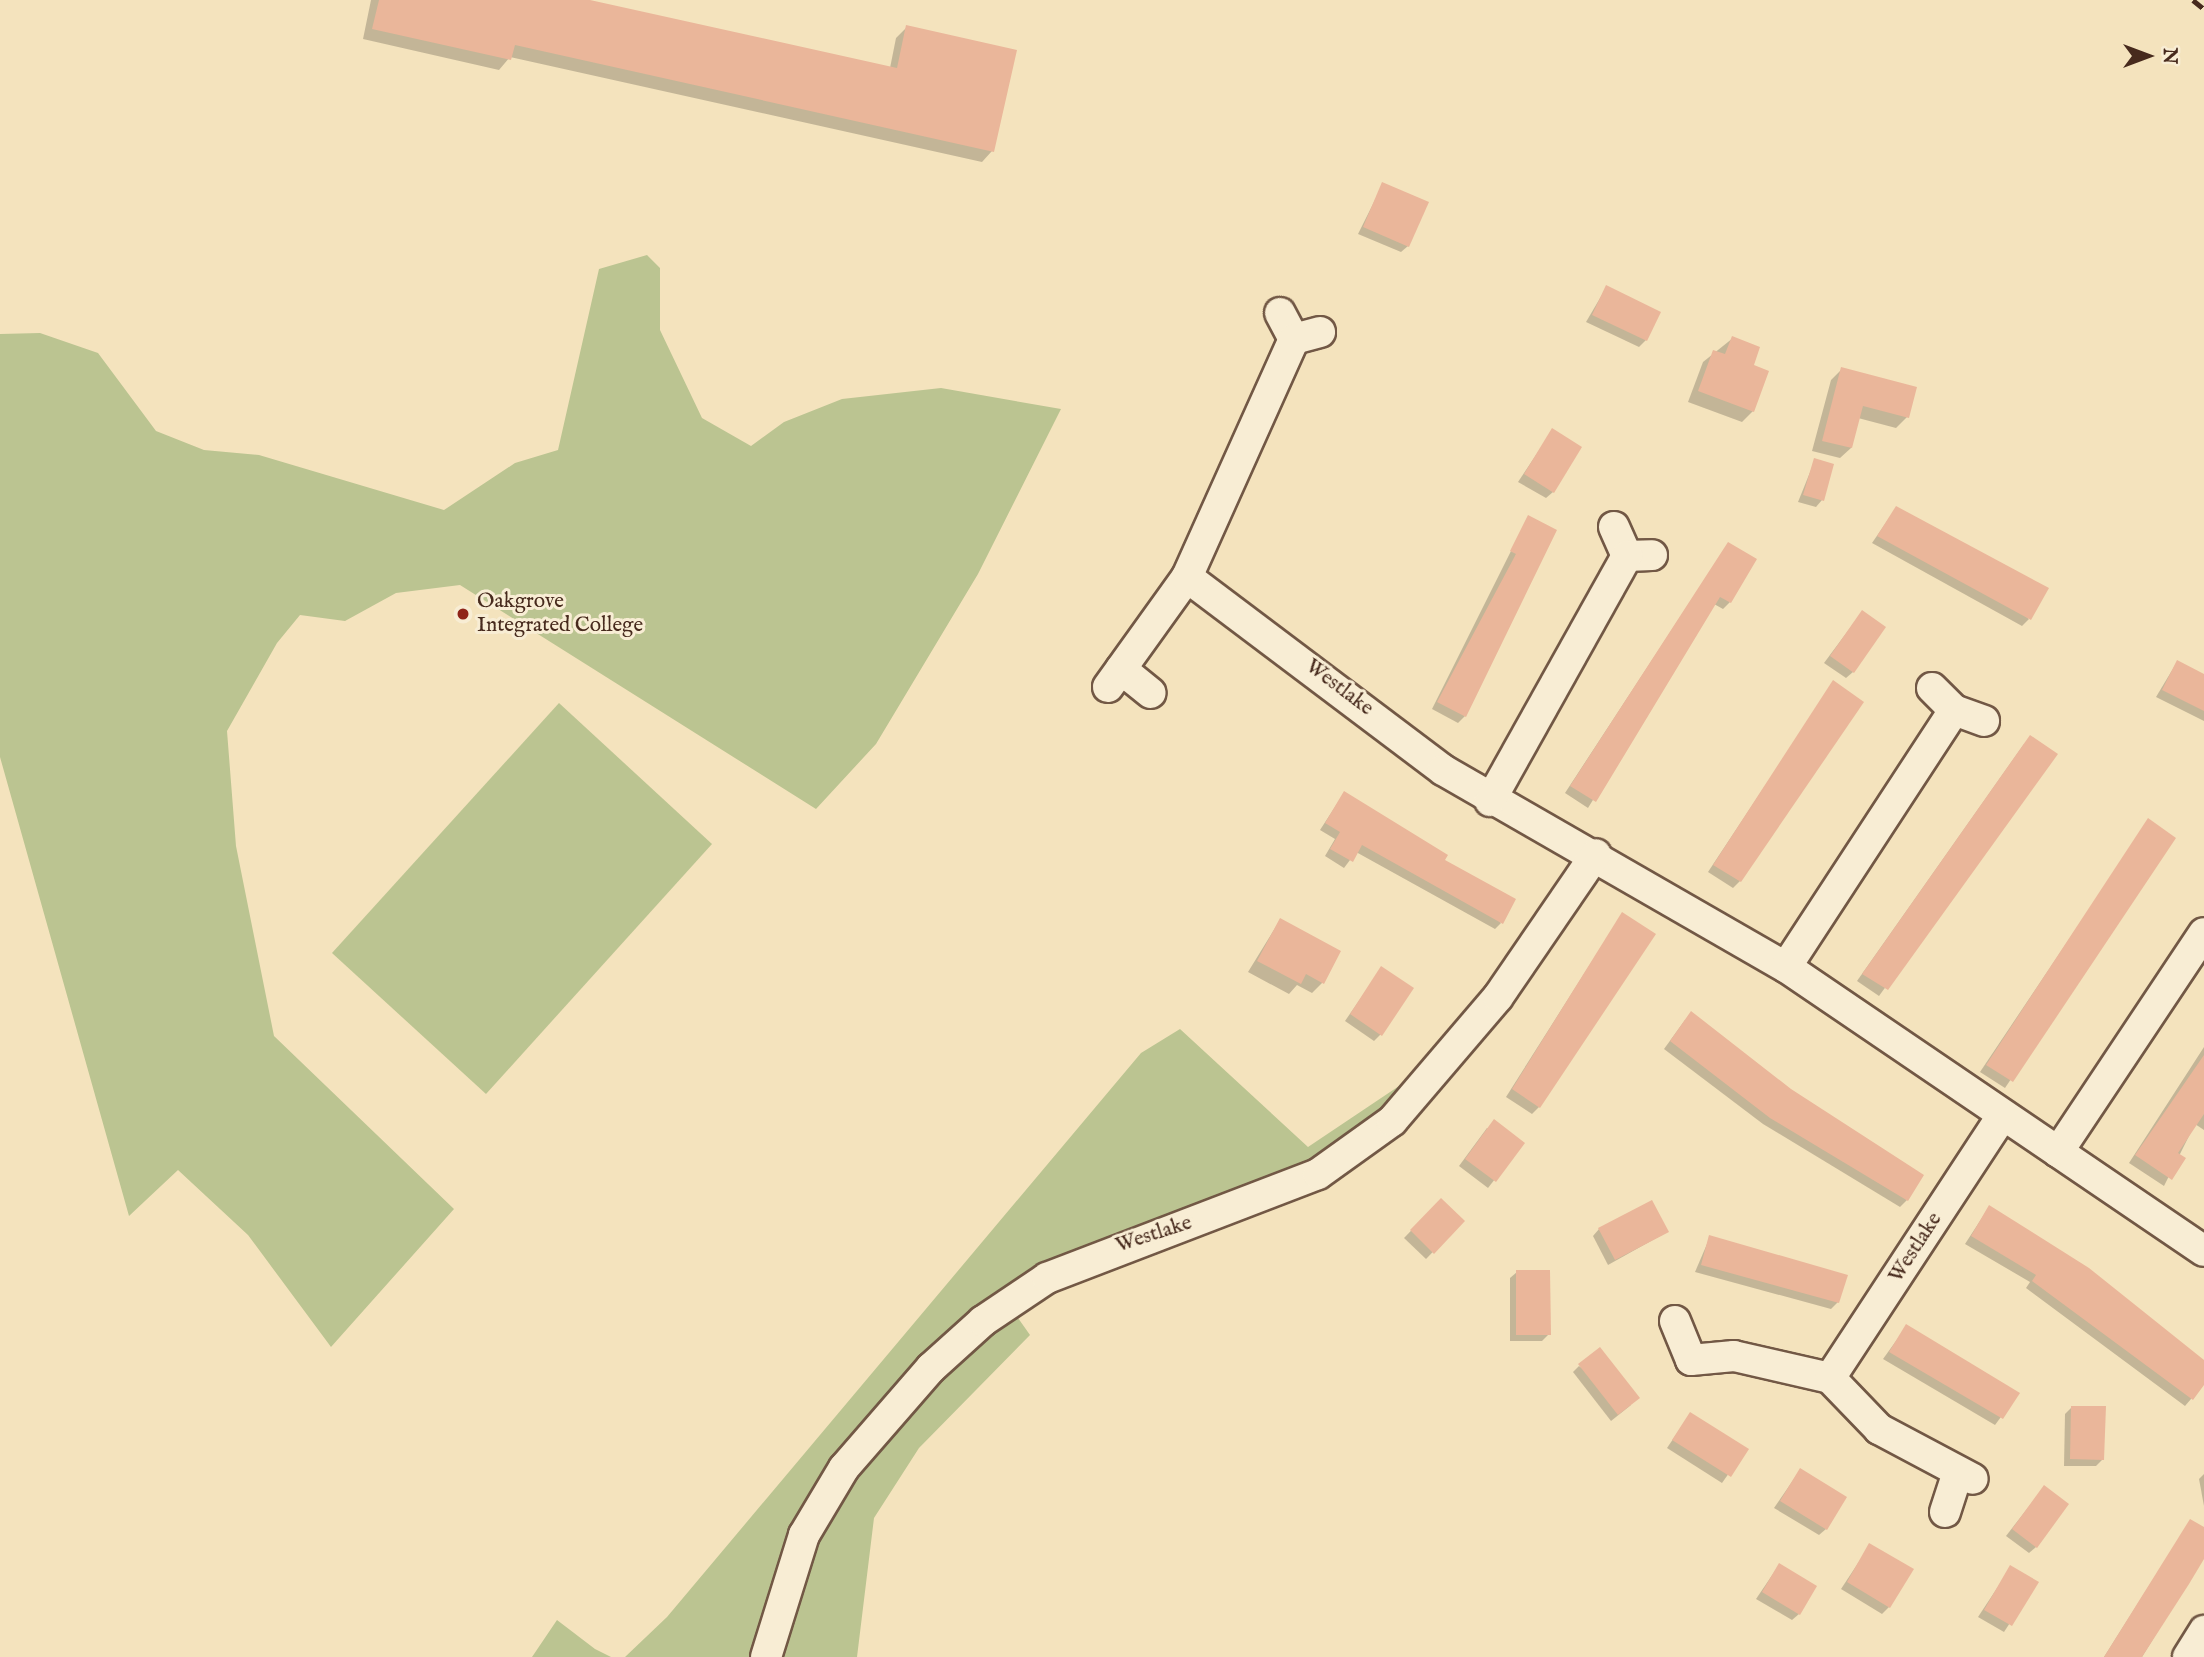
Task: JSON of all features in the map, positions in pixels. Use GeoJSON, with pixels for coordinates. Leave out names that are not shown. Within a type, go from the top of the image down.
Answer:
{"type":"FeatureCollection","features":[{"type":"Feature","properties":{"kind":"street"},"geometry":{"type":"LineString","coordinates":[[1151,693],[1115,678],[1187,577],[1307,335],[1280,313]]}},
{"type":"Feature","properties":{"kind":"street"},"geometry":{"type":"LineString","coordinates":[[1490,801],[1639,555],[1614,527]]}},
{"type":"Feature","properties":{"kind":"street","name":"Westlake"},"geometry":{"type":"LineString","coordinates":[[1187,577],[1490,801],[1596,854],[1786,967],[2001,1118],[2058,1152],[2204,1251]]}},
{"type":"Feature","properties":{"kind":"street"},"geometry":{"type":"LineString","coordinates":[[1932,688],[1954,710],[1984,721]]}},
{"type":"Feature","properties":{"kind":"street"},"geometry":{"type":"LineString","coordinates":[[1786,967],[1954,710]]}},
{"type":"Feature","properties":{"kind":"street","name":"Westlake"},"geometry":{"type":"LineString","coordinates":[[766,1657],[804,1535],[844,1468],[931,1368],[983,1321],[1047,1278],[1318,1174],[1392,1121],[1498,997],[1596,854]]}},
{"type":"Feature","properties":{"kind":"street"},"geometry":{"type":"LineString","coordinates":[[2058,1152],[2204,933]]}},
{"type":"Feature","properties":{"kind":"street","name":"Westlake"},"geometry":{"type":"LineString","coordinates":[[1830,1378],[2001,1118]]}},
{"type":"Feature","properties":{"kind":"street"},"geometry":{"type":"LineString","coordinates":[[1675,1321],[1691,1360],[1734,1356],[1830,1378],[1879,1429],[1965,1477],[1945,1512]]}},
{"type":"Feature","properties":{"kind":"street"},"geometry":{"type":"LineString","coordinates":[[2188,1657],[2204,1631]]}},
{"type":"Feature","properties":{"kind":"green space"},"geometry":{"type":"Polygon","coordinates":[[[647,255],[660,268],[660,330],[702,418],[751,446],[784,422],[842,399],[941,388],[1061,409],[978,574],[876,744],[816,809],[460,585],[396,593],[345,621],[300,615],[277,643],[227,731],[236,846],[274,1036],[454,1209],[331,1347],[248,1235],[178,1170],[129,1216],[0,757],[0,334],[40,333],[98,353],[156,431],[204,450],[259,455],[444,510],[515,463],[558,450],[599,269],[647,255]]]}},
{"type":"Feature","properties":{"kind":"green space"},"geometry":{"type":"Polygon","coordinates":[[[559,703],[712,844],[486,1094],[332,953],[559,703]]]}},
{"type":"Feature","properties":{"kind":"green space"},"geometry":{"type":"Polygon","coordinates":[[[1464,1024],[1388,1111],[1329,1155],[985,1321],[1018,1318],[1030,1335],[919,1448],[874,1518],[857,1657],[625,1657],[667,1617],[1141,1053],[1180,1029],[1308,1147],[1405,1082],[1464,1024]]]}},
{"type":"Feature","properties":{"kind":"green space"},"geometry":{"type":"Polygon","coordinates":[[[557,1620],[595,1649],[611,1657],[532,1657],[557,1620]]]}},
{"type":"Feature","properties":{"kind":"building"},"geometry":{"type":"Polygon","coordinates":[[[379,0],[590,0],[897,68],[906,25],[1017,50],[994,152],[515,45],[511,60],[372,29],[379,0]]]}},
{"type":"Feature","properties":{"kind":"building"},"geometry":{"type":"Polygon","coordinates":[[[1382,182],[1429,202],[1409,247],[1363,227],[1382,182]]]}},
{"type":"Feature","properties":{"kind":"building"},"geometry":{"type":"Polygon","coordinates":[[[1606,285],[1661,312],[1647,341],[1592,315],[1606,285]]]}},
{"type":"Feature","properties":{"kind":"building"},"geometry":{"type":"Polygon","coordinates":[[[1732,336],[1760,347],[1754,365],[1769,371],[1754,412],[1698,391],[1713,350],[1725,354],[1732,336]]]}},
{"type":"Feature","properties":{"kind":"building"},"geometry":{"type":"Polygon","coordinates":[[[1841,367],[1917,387],[1909,418],[1863,406],[1852,448],[1822,441],[1841,367]]]}},
{"type":"Feature","properties":{"kind":"building"},"geometry":{"type":"Polygon","coordinates":[[[1552,428],[1582,447],[1554,493],[1524,474],[1552,428]]]}},
{"type":"Feature","properties":{"kind":"building"},"geometry":{"type":"Polygon","coordinates":[[[1814,458],[1834,464],[1824,501],[1803,495],[1814,458]]]}},
{"type":"Feature","properties":{"kind":"building"},"geometry":{"type":"Polygon","coordinates":[[[1896,506],[2049,588],[2031,620],[1877,536],[1896,506]]]}},
{"type":"Feature","properties":{"kind":"building"},"geometry":{"type":"Polygon","coordinates":[[[1528,515],[1557,530],[1466,717],[1437,702],[1516,554],[1510,551],[1528,515]]]}},
{"type":"Feature","properties":{"kind":"building"},"geometry":{"type":"Polygon","coordinates":[[[1728,542],[1757,559],[1731,603],[1720,597],[1596,802],[1570,786],[1728,542]]]}},
{"type":"Feature","properties":{"kind":"building"},"geometry":{"type":"Polygon","coordinates":[[[1862,610],[1886,627],[1854,673],[1830,656],[1862,610]]]}},
{"type":"Feature","properties":{"kind":"building"},"geometry":{"type":"Polygon","coordinates":[[[2177,660],[2204,674],[2204,711],[2162,690],[2177,660]]]}},
{"type":"Feature","properties":{"kind":"building"},"geometry":{"type":"Polygon","coordinates":[[[1833,680],[1864,702],[1741,882],[1713,865],[1833,680]]]}},
{"type":"Feature","properties":{"kind":"building"},"geometry":{"type":"Polygon","coordinates":[[[2030,735],[2058,754],[1888,990],[1862,974],[2030,735]]]}},
{"type":"Feature","properties":{"kind":"building"},"geometry":{"type":"Polygon","coordinates":[[[1344,791],[1448,855],[1445,860],[1516,899],[1503,924],[1362,845],[1353,862],[1330,849],[1340,832],[1325,823],[1344,791]]]}},
{"type":"Feature","properties":{"kind":"building"},"geometry":{"type":"Polygon","coordinates":[[[2148,818],[2176,838],[2013,1082],[1986,1065],[2148,818]]]}},
{"type":"Feature","properties":{"kind":"building"},"geometry":{"type":"Polygon","coordinates":[[[1622,912],[1656,934],[1540,1108],[1512,1089],[1622,912]]]}},
{"type":"Feature","properties":{"kind":"building"},"geometry":{"type":"Polygon","coordinates":[[[1280,918],[1341,951],[1324,984],[1306,974],[1301,984],[1257,961],[1280,918]]]}},
{"type":"Feature","properties":{"kind":"building"},"geometry":{"type":"Polygon","coordinates":[[[1381,966],[1414,988],[1382,1036],[1350,1014],[1381,966]]]}},
{"type":"Feature","properties":{"kind":"building"},"geometry":{"type":"Polygon","coordinates":[[[1691,1011],[1791,1089],[1924,1175],[1908,1201],[1770,1118],[1670,1041],[1691,1011]]]}},
{"type":"Feature","properties":{"kind":"building"},"geometry":{"type":"Polygon","coordinates":[[[2204,1055],[2204,1114],[2178,1153],[2186,1158],[2172,1180],[2135,1155],[2204,1055]]]}},
{"type":"Feature","properties":{"kind":"building"},"geometry":{"type":"Polygon","coordinates":[[[1494,1119],[1525,1143],[1496,1182],[1465,1159],[1494,1119]]]}},
{"type":"Feature","properties":{"kind":"building"},"geometry":{"type":"Polygon","coordinates":[[[1441,1198],[1465,1221],[1434,1254],[1410,1230],[1441,1198]]]}},
{"type":"Feature","properties":{"kind":"building"},"geometry":{"type":"Polygon","coordinates":[[[1652,1200],[1669,1232],[1615,1260],[1598,1228],[1652,1200]]]}},
{"type":"Feature","properties":{"kind":"building"},"geometry":{"type":"Polygon","coordinates":[[[1989,1205],[2089,1268],[2204,1360],[2204,1385],[2193,1400],[2032,1281],[2036,1275],[1971,1236],[1989,1205]]]}},
{"type":"Feature","properties":{"kind":"building"},"geometry":{"type":"Polygon","coordinates":[[[1709,1235],[1848,1275],[1839,1303],[1701,1265],[1709,1235]]]}},
{"type":"Feature","properties":{"kind":"building"},"geometry":{"type":"Polygon","coordinates":[[[1516,1270],[1550,1270],[1551,1335],[1516,1335],[1516,1270]]]}},
{"type":"Feature","properties":{"kind":"building"},"geometry":{"type":"Polygon","coordinates":[[[1906,1324],[2020,1393],[2003,1419],[1889,1352],[1906,1324]]]}},
{"type":"Feature","properties":{"kind":"building"},"geometry":{"type":"Polygon","coordinates":[[[1600,1347],[1640,1398],[1618,1415],[1578,1364],[1600,1347]]]}},
{"type":"Feature","properties":{"kind":"building"},"geometry":{"type":"Polygon","coordinates":[[[2071,1406],[2106,1406],[2104,1460],[2070,1459],[2071,1406]]]}},
{"type":"Feature","properties":{"kind":"building"},"geometry":{"type":"Polygon","coordinates":[[[1690,1412],[1749,1449],[1731,1477],[1672,1440],[1690,1412]]]}},
{"type":"Feature","properties":{"kind":"building"},"geometry":{"type":"Polygon","coordinates":[[[1800,1468],[1847,1497],[1827,1530],[1780,1501],[1800,1468]]]}},
{"type":"Feature","properties":{"kind":"building"},"geometry":{"type":"Polygon","coordinates":[[[2044,1485],[2069,1504],[2037,1548],[2012,1529],[2044,1485]]]}},
{"type":"Feature","properties":{"kind":"building"},"geometry":{"type":"Polygon","coordinates":[[[2190,1519],[2204,1527],[2204,1559],[2189,1584],[2142,1657],[2104,1657],[2190,1519]]]}},
{"type":"Feature","properties":{"kind":"building"},"geometry":{"type":"Polygon","coordinates":[[[1869,1543],[1914,1569],[1890,1608],[1847,1582],[1869,1543]]]}},
{"type":"Feature","properties":{"kind":"building"},"geometry":{"type":"Polygon","coordinates":[[[1779,1563],[1817,1586],[1800,1615],[1762,1592],[1779,1563]]]}},
{"type":"Feature","properties":{"kind":"building"},"geometry":{"type":"Polygon","coordinates":[[[2010,1565],[2039,1582],[2012,1626],[1984,1610],[2010,1565]]]}},
{"type":"Feature","properties":{"kind":"railway"},"geometry":{"type":"LineString","coordinates":[[2193,0],[2204,9]]}},
{"type":"Feature","properties":{"kind":"place","name":"Oakgrove Integrated College"},"geometry":{"type":"Point","coordinates":[463,614]}}]}
